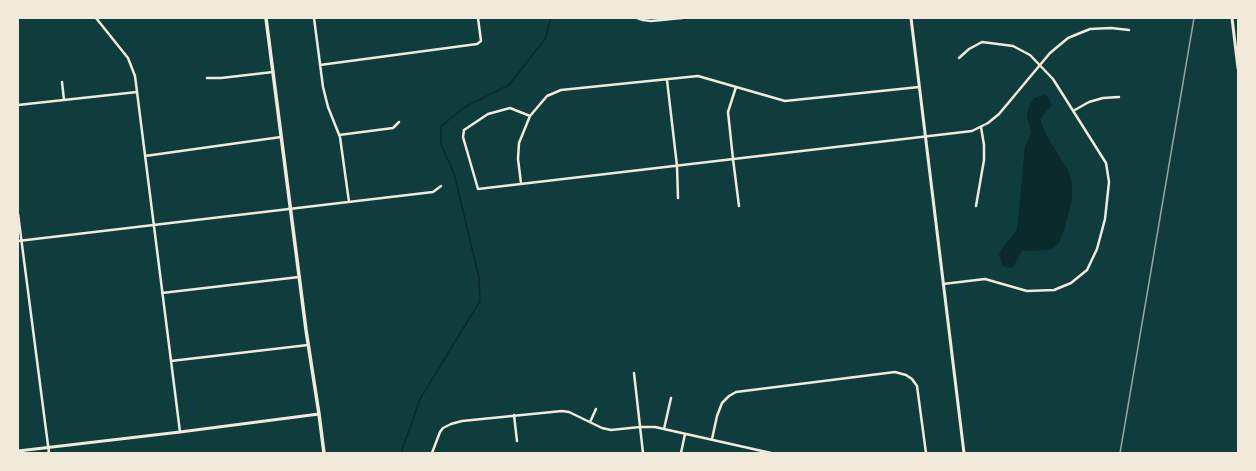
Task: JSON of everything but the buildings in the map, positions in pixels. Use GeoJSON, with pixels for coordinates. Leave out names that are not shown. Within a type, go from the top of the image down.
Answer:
{"type":"FeatureCollection","features":[{"type":"Feature","properties":{"kind":"main road"},"geometry":{"type":"LineString","coordinates":[[266,18],[299,277],[308,344],[320,414],[324,453]]}},
{"type":"Feature","properties":{"kind":"street"},"geometry":{"type":"LineString","coordinates":[[96,18],[128,58],[133,69],[180,432]]}},
{"type":"Feature","properties":{"kind":"street"},"geometry":{"type":"LineString","coordinates":[[314,18],[323,87],[328,107],[339,135],[349,202]]}},
{"type":"Feature","properties":{"kind":"street"},"geometry":{"type":"LineString","coordinates":[[320,66],[474,45],[480,43],[481,41],[478,18]]}},
{"type":"Feature","properties":{"kind":"street"},"geometry":{"type":"LineString","coordinates":[[637,18],[651,21],[682,18]]}},
{"type":"Feature","properties":{"kind":"street"},"geometry":{"type":"LineString","coordinates":[[910,18],[964,453]]}},
{"type":"Feature","properties":{"kind":"street"},"geometry":{"type":"LineString","coordinates":[[1232,18],[1238,68]]}},
{"type":"Feature","properties":{"kind":"street"},"geometry":{"type":"LineString","coordinates":[[530,116],[510,108],[488,114],[464,130],[463,137],[478,189],[972,131],[988,124],[999,114],[1039,65],[1050,53],[1068,38],[1090,29],[1111,28],[1129,30]]}},
{"type":"Feature","properties":{"kind":"street"},"geometry":{"type":"LineString","coordinates":[[943,284],[985,279],[1028,291],[1054,290],[1071,283],[1087,270],[1097,249],[1103,226],[1109,182],[1106,163],[1053,79],[1030,55],[1013,46],[982,42],[969,49],[959,58]]}},
{"type":"Feature","properties":{"kind":"street"},"geometry":{"type":"LineString","coordinates":[[207,78],[273,72]]}},
{"type":"Feature","properties":{"kind":"street"},"geometry":{"type":"LineString","coordinates":[[522,183],[518,159],[519,142],[530,116],[547,96],[561,90],[698,76],[785,101],[919,87]]}},
{"type":"Feature","properties":{"kind":"street"},"geometry":{"type":"LineString","coordinates":[[667,80],[677,166],[678,198]]}},
{"type":"Feature","properties":{"kind":"street"},"geometry":{"type":"LineString","coordinates":[[62,82],[64,100]]}},
{"type":"Feature","properties":{"kind":"street"},"geometry":{"type":"LineString","coordinates":[[736,87],[728,112],[739,206]]}},
{"type":"Feature","properties":{"kind":"street"},"geometry":{"type":"LineString","coordinates":[[18,105],[137,92]]}},
{"type":"Feature","properties":{"kind":"street"},"geometry":{"type":"LineString","coordinates":[[1073,111],[1090,102],[1103,98],[1119,98]]}},
{"type":"Feature","properties":{"kind":"street"},"geometry":{"type":"LineString","coordinates":[[339,135],[393,128],[399,122]]}},
{"type":"Feature","properties":{"kind":"street"},"geometry":{"type":"LineString","coordinates":[[976,206],[984,160],[984,145],[980,127]]}},
{"type":"Feature","properties":{"kind":"street"},"geometry":{"type":"LineString","coordinates":[[145,156],[281,136]]}},
{"type":"Feature","properties":{"kind":"street"},"geometry":{"type":"LineString","coordinates":[[20,241],[433,192],[441,186]]}},
{"type":"Feature","properties":{"kind":"street"},"geometry":{"type":"LineString","coordinates":[[18,214],[20,241],[49,453]]}},
{"type":"Feature","properties":{"kind":"street"},"geometry":{"type":"LineString","coordinates":[[162,293],[299,277]]}},
{"type":"Feature","properties":{"kind":"street"},"geometry":{"type":"LineString","coordinates":[[171,361],[308,344]]}},
{"type":"Feature","properties":{"kind":"street"},"geometry":{"type":"LineString","coordinates":[[712,439],[722,403],[736,392],[894,372],[906,375],[912,379],[917,386],[926,453]]}},
{"type":"Feature","properties":{"kind":"street"},"geometry":{"type":"LineString","coordinates":[[634,373],[643,453]]}},
{"type":"Feature","properties":{"kind":"street"},"geometry":{"type":"LineString","coordinates":[[664,429],[671,398]]}},
{"type":"Feature","properties":{"kind":"street"},"geometry":{"type":"LineString","coordinates":[[590,422],[596,409]]}},
{"type":"Feature","properties":{"kind":"street"},"geometry":{"type":"LineString","coordinates":[[432,453],[440,432],[443,428],[451,424],[462,421],[562,411],[569,412],[602,428],[611,430],[650,426],[771,453]]}},
{"type":"Feature","properties":{"kind":"street"},"geometry":{"type":"LineString","coordinates":[[18,451],[320,414]]}},
{"type":"Feature","properties":{"kind":"street"},"geometry":{"type":"LineString","coordinates":[[514,415],[517,441]]}},
{"type":"Feature","properties":{"kind":"street"},"geometry":{"type":"LineString","coordinates":[[681,453],[685,434]]}},
{"type":"Feature","properties":{"kind":"water"},"geometry":{"type":"Polygon","coordinates":[[[1046,94],[1052,105],[1040,119],[1045,133],[1068,170],[1072,182],[1072,199],[1064,231],[1059,243],[1051,250],[1022,251],[1013,267],[1009,268],[1003,266],[999,254],[1017,230],[1025,147],[1031,133],[1027,116],[1028,108],[1034,98],[1046,94]]]}},
{"type":"Feature","properties":{"kind":"waterway"},"geometry":{"type":"LineString","coordinates":[[401,453],[420,399],[480,301],[479,278],[454,173],[441,145],[441,126],[465,107],[509,85],[545,39],[551,18]]}},
{"type":"Feature","properties":{"kind":"railway"},"geometry":{"type":"LineString","coordinates":[[1120,453],[1194,18]]}}]}
